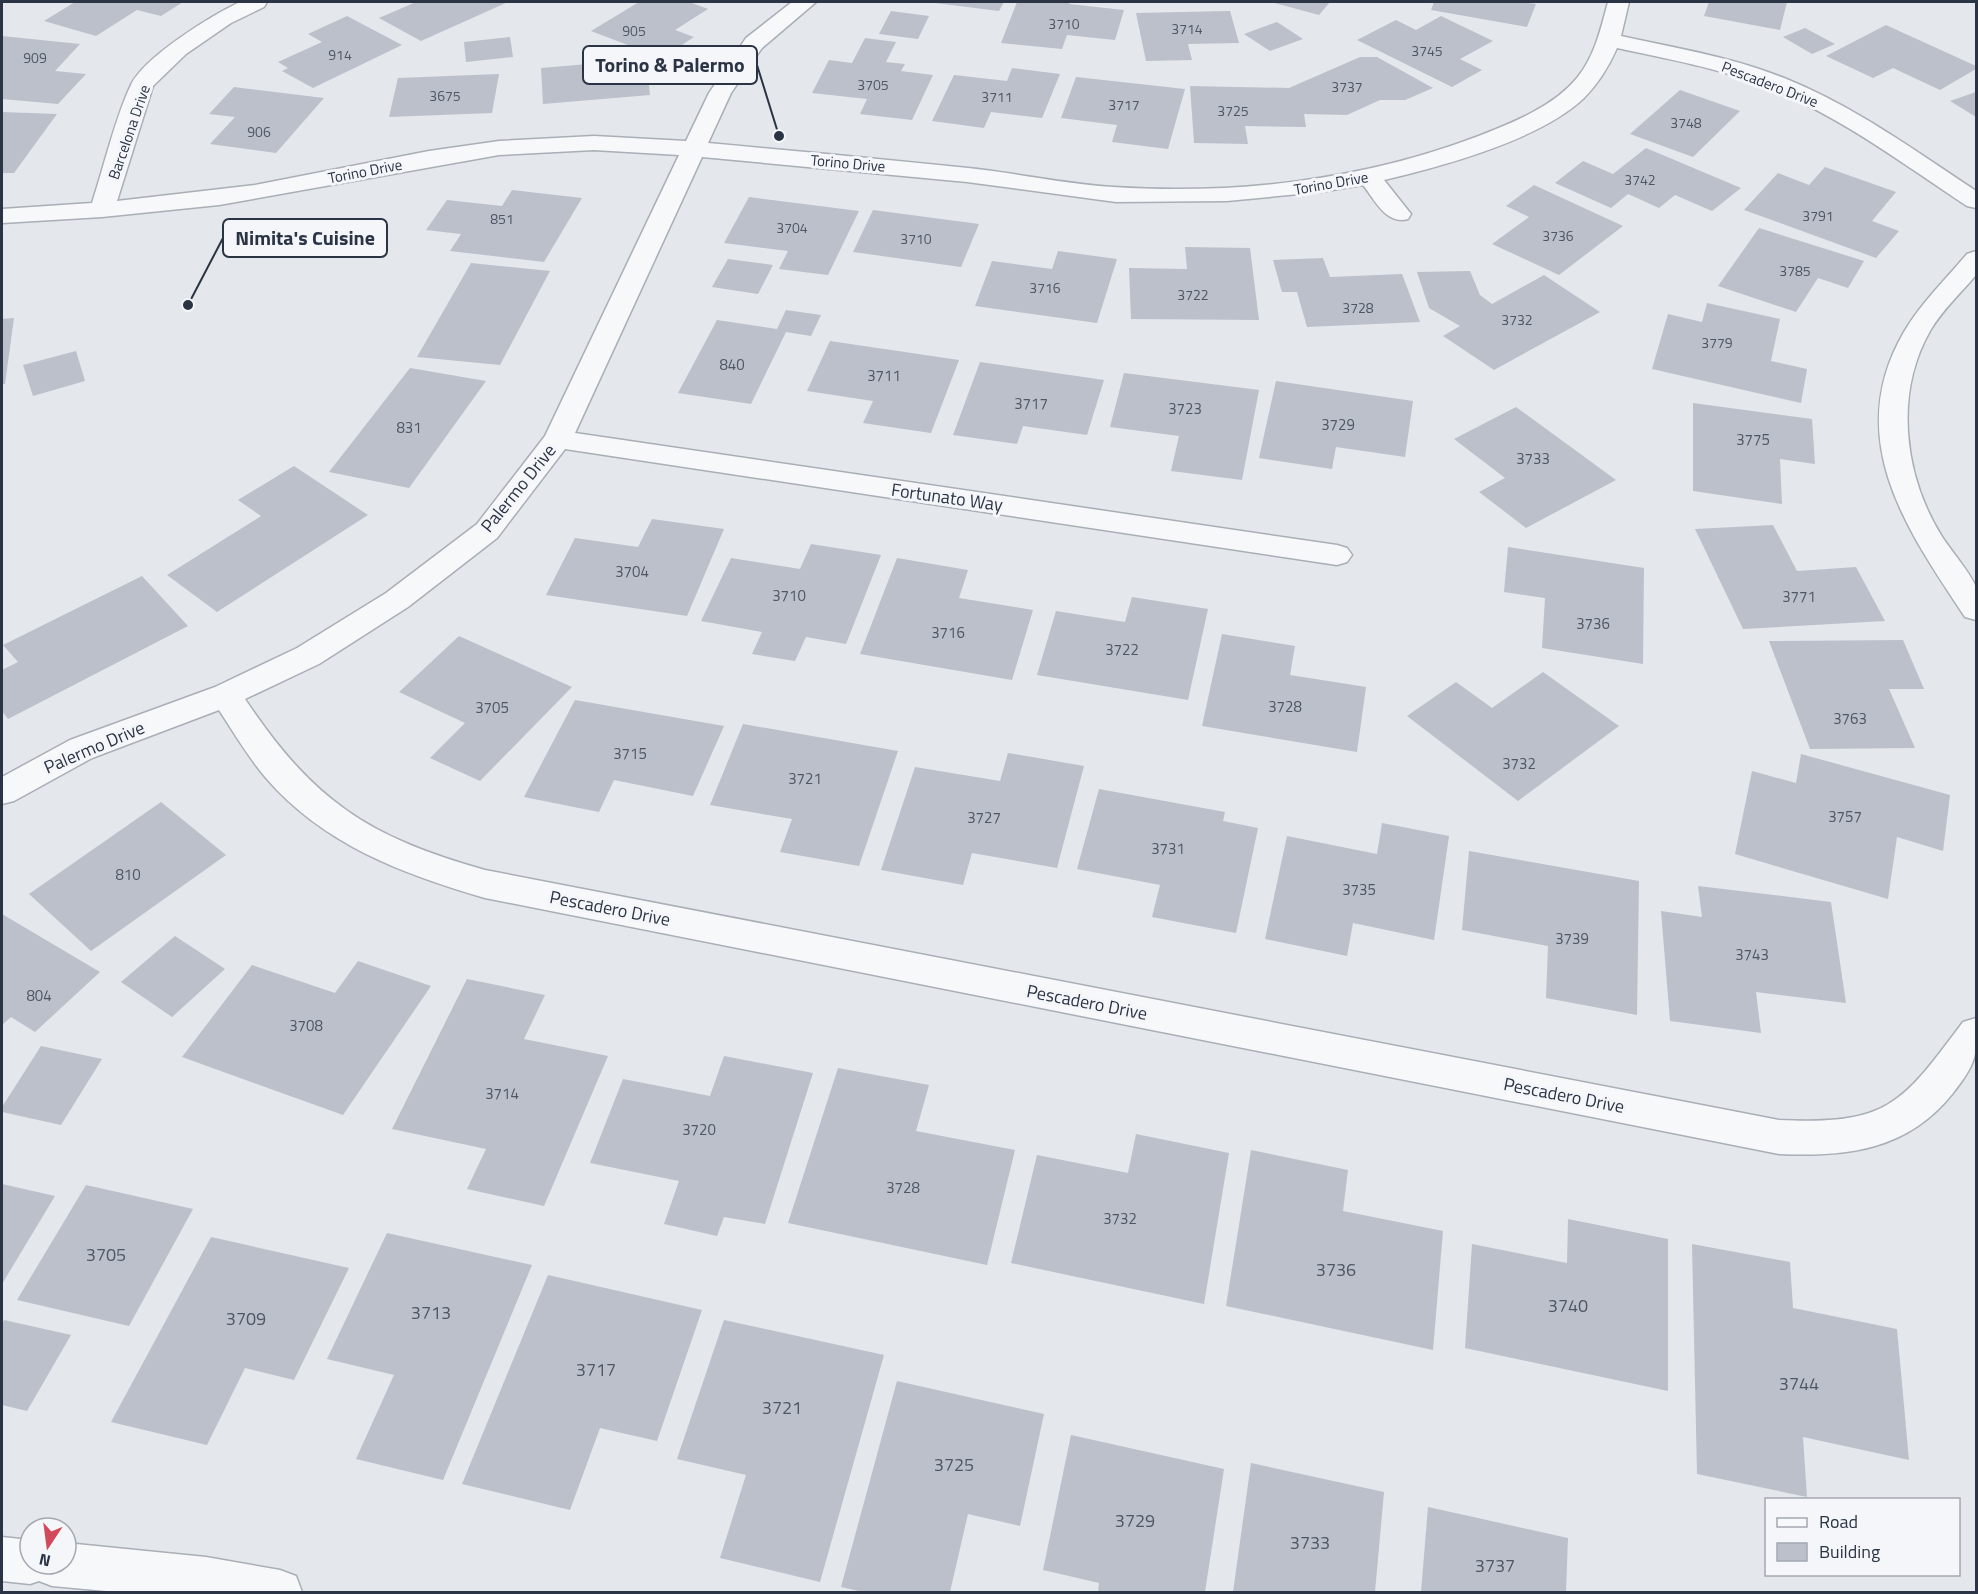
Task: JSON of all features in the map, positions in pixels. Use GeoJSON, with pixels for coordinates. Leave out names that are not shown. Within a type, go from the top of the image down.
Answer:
{"type":"FeatureCollection","features":[{"type":"Feature","properties":{"kind":"street","name":"Barcelona Drive"},"geometry":{"type":"LineString","coordinates":[[102,210],[142,84],[178,49],[223,18],[256,2]]}},
{"type":"Feature","properties":{"kind":"street","name":"Palermo Drive"},"geometry":{"type":"LineString","coordinates":[[2,792],[81,749],[226,695],[308,656],[387,606],[487,531],[558,439],[720,93],[754,43],[805,2]]}},
{"type":"Feature","properties":{"kind":"street","name":"Torino Drive"},"geometry":{"type":"LineString","coordinates":[[2,216],[102,210],[287,186],[432,157],[505,147],[569,143],[693,148],[957,173],[1127,195],[1273,193],[1369,177],[1428,162],[1480,144],[1536,120],[1575,93],[1611,40],[1618,2]]}},
{"type":"Feature","properties":{"kind":"street","name":"Pescadero Drive"},"geometry":{"type":"LineString","coordinates":[[1611,40],[1717,63],[1796,91],[1830,108],[1977,201]]}},
{"type":"Feature","properties":{"kind":"street"},"geometry":{"type":"LineString","coordinates":[[1369,177],[1399,214]]}},
{"type":"Feature","properties":{"kind":"street"},"geometry":{"type":"LineString","coordinates":[[1977,259],[1916,332],[1899,371],[1893,400],[1894,447],[1911,505],[1934,548],[1977,609]]}},
{"type":"Feature","properties":{"kind":"street","name":"Fortunato Way"},"geometry":{"type":"LineString","coordinates":[[558,439],[1337,555]]}},
{"type":"Feature","properties":{"kind":"street","name":"Pescadero Drive"},"geometry":{"type":"LineString","coordinates":[[226,695],[278,770],[331,819],[375,846],[428,868],[485,884],[1779,1137],[1812,1139],[1844,1137],[1872,1130],[1898,1118],[1921,1103],[1977,1033]]}},
{"type":"Feature","properties":{"kind":"street"},"geometry":{"type":"LineString","coordinates":[[2,1559],[18,1561]]}},
{"type":"Feature","properties":{"kind":"street"},"geometry":{"type":"LineString","coordinates":[[78,1567],[206,1579],[280,1593]]}},
{"type":"Feature","properties":{"kind":"building"},"geometry":{"type":"Polygon","coordinates":[[[75,2],[183,2],[161,16],[137,10],[96,36],[44,21],[75,2]]]}},
{"type":"Feature","properties":{"kind":"building"},"geometry":{"type":"Polygon","coordinates":[[[416,2],[508,2],[421,41],[379,18],[416,2]]]}},
{"type":"Feature","properties":{"kind":"building"},"geometry":{"type":"Polygon","coordinates":[[[639,2],[689,2],[708,9],[675,30],[694,37],[662,58],[591,31],[639,2]]]}},
{"type":"Feature","properties":{"kind":"building"},"geometry":{"type":"Polygon","coordinates":[[[927,2],[1004,2],[999,11],[927,2]]]}},
{"type":"Feature","properties":{"kind":"building"},"geometry":{"type":"Polygon","coordinates":[[[1017,2],[1070,2],[1069,4],[1124,10],[1115,40],[1067,35],[1062,49],[1001,43],[1017,2]]]}},
{"type":"Feature","properties":{"kind":"building"},"geometry":{"type":"Polygon","coordinates":[[[1271,2],[1330,2],[1319,15],[1271,2]]]}},
{"type":"Feature","properties":{"kind":"building"},"geometry":{"type":"Polygon","coordinates":[[[1434,2],[1536,4],[1527,27],[1431,10],[1434,2]]]}},
{"type":"Feature","properties":{"kind":"building"},"geometry":{"type":"Polygon","coordinates":[[[1709,2],[1787,2],[1780,30],[1704,16],[1709,2]]]}},
{"type":"Feature","properties":{"kind":"building"},"geometry":{"type":"Polygon","coordinates":[[[891,11],[929,16],[918,39],[879,34],[891,11]]]}},
{"type":"Feature","properties":{"kind":"building"},"geometry":{"type":"Polygon","coordinates":[[[1230,11],[1239,43],[1188,44],[1192,60],[1146,61],[1136,13],[1230,11]]]}},
{"type":"Feature","properties":{"kind":"building"},"geometry":{"type":"Polygon","coordinates":[[[347,16],[402,45],[313,88],[282,71],[288,68],[278,62],[322,42],[308,34],[347,16]]]}},
{"type":"Feature","properties":{"kind":"building"},"geometry":{"type":"Polygon","coordinates":[[[1441,16],[1493,41],[1460,59],[1482,70],[1452,87],[1357,40],[1396,20],[1416,30],[1441,16]]]}},
{"type":"Feature","properties":{"kind":"building"},"geometry":{"type":"Polygon","coordinates":[[[1277,22],[1303,39],[1270,51],[1244,34],[1277,22]]]}},
{"type":"Feature","properties":{"kind":"building"},"geometry":{"type":"Polygon","coordinates":[[[1886,25],[1976,66],[1976,69],[1940,90],[1893,68],[1873,78],[1826,56],[1886,25]]]}},
{"type":"Feature","properties":{"kind":"building"},"geometry":{"type":"Polygon","coordinates":[[[1805,28],[1835,44],[1812,54],[1783,37],[1805,28]]]}},
{"type":"Feature","properties":{"kind":"building"},"geometry":{"type":"Polygon","coordinates":[[[2,36],[80,44],[55,71],[86,74],[58,104],[2,99],[2,36]]]}},
{"type":"Feature","properties":{"kind":"building"},"geometry":{"type":"Polygon","coordinates":[[[510,37],[513,57],[466,62],[464,42],[510,37]]]}},
{"type":"Feature","properties":{"kind":"building"},"geometry":{"type":"Polygon","coordinates":[[[865,38],[896,42],[886,62],[905,64],[901,71],[933,75],[912,120],[860,114],[867,99],[812,93],[829,60],[852,63],[865,38]]]}},
{"type":"Feature","properties":{"kind":"building"},"geometry":{"type":"Polygon","coordinates":[[[1360,57],[1377,57],[1433,88],[1405,100],[1380,100],[1347,115],[1304,114],[1306,127],[1245,126],[1248,144],[1194,143],[1190,86],[1289,88],[1360,57]]]}},
{"type":"Feature","properties":{"kind":"building"},"geometry":{"type":"Polygon","coordinates":[[[646,59],[650,95],[543,104],[541,68],[646,59]]]}},
{"type":"Feature","properties":{"kind":"building"},"geometry":{"type":"Polygon","coordinates":[[[1012,68],[1060,74],[1042,118],[991,112],[984,128],[932,121],[954,75],[1007,81],[1012,68]]]}},
{"type":"Feature","properties":{"kind":"building"},"geometry":{"type":"Polygon","coordinates":[[[499,74],[492,113],[389,117],[398,78],[499,74]]]}},
{"type":"Feature","properties":{"kind":"building"},"geometry":{"type":"Polygon","coordinates":[[[1076,77],[1185,89],[1168,149],[1112,142],[1117,125],[1061,118],[1076,77]]]}},
{"type":"Feature","properties":{"kind":"building"},"geometry":{"type":"Polygon","coordinates":[[[234,87],[324,98],[276,153],[210,144],[235,117],[209,114],[234,87]]]}},
{"type":"Feature","properties":{"kind":"building"},"geometry":{"type":"Polygon","coordinates":[[[1680,90],[1740,111],[1693,157],[1630,134],[1680,90]]]}},
{"type":"Feature","properties":{"kind":"building"},"geometry":{"type":"Polygon","coordinates":[[[1976,92],[1976,117],[1950,101],[1976,92]]]}},
{"type":"Feature","properties":{"kind":"building"},"geometry":{"type":"Polygon","coordinates":[[[2,112],[57,114],[14,173],[2,173],[2,112]]]}},
{"type":"Feature","properties":{"kind":"building"},"geometry":{"type":"Polygon","coordinates":[[[1646,148],[1741,188],[1712,211],[1675,195],[1659,208],[1628,194],[1611,208],[1555,183],[1583,161],[1613,174],[1646,148]]]}},
{"type":"Feature","properties":{"kind":"building"},"geometry":{"type":"Polygon","coordinates":[[[1825,167],[1896,192],[1872,221],[1899,231],[1876,258],[1744,210],[1778,173],[1809,185],[1825,167]]]}},
{"type":"Feature","properties":{"kind":"building"},"geometry":{"type":"Polygon","coordinates":[[[1534,185],[1623,226],[1559,275],[1492,244],[1529,217],[1506,206],[1534,185]]]}},
{"type":"Feature","properties":{"kind":"building"},"geometry":{"type":"Polygon","coordinates":[[[512,190],[582,198],[544,262],[450,251],[461,234],[426,230],[447,200],[502,206],[512,190]]]}},
{"type":"Feature","properties":{"kind":"building"},"geometry":{"type":"Polygon","coordinates":[[[749,197],[859,211],[828,275],[779,269],[788,251],[724,243],[749,197]]]}},
{"type":"Feature","properties":{"kind":"building"},"geometry":{"type":"Polygon","coordinates":[[[873,210],[979,224],[961,267],[853,252],[873,210]]]}},
{"type":"Feature","properties":{"kind":"building"},"geometry":{"type":"Polygon","coordinates":[[[1759,228],[1864,261],[1848,288],[1818,278],[1796,312],[1718,286],[1759,228]]]}},
{"type":"Feature","properties":{"kind":"building"},"geometry":{"type":"Polygon","coordinates":[[[1185,247],[1250,248],[1259,320],[1131,319],[1129,268],[1187,269],[1185,247]]]}},
{"type":"Feature","properties":{"kind":"building"},"geometry":{"type":"Polygon","coordinates":[[[1058,251],[1117,259],[1097,323],[975,306],[992,261],[1052,269],[1058,251]]]}},
{"type":"Feature","properties":{"kind":"building"},"geometry":{"type":"Polygon","coordinates":[[[1323,258],[1330,277],[1402,274],[1420,322],[1307,327],[1297,292],[1282,292],[1273,260],[1323,258]]]}},
{"type":"Feature","properties":{"kind":"building"},"geometry":{"type":"Polygon","coordinates":[[[728,259],[773,265],[758,294],[712,287],[728,259]]]}},
{"type":"Feature","properties":{"kind":"building"},"geometry":{"type":"Polygon","coordinates":[[[471,263],[550,271],[500,365],[417,357],[471,263]]]}},
{"type":"Feature","properties":{"kind":"building"},"geometry":{"type":"Polygon","coordinates":[[[1470,271],[1480,295],[1492,304],[1544,275],[1600,312],[1494,370],[1443,336],[1460,326],[1429,308],[1417,272],[1470,271]]]}},
{"type":"Feature","properties":{"kind":"building"},"geometry":{"type":"Polygon","coordinates":[[[1707,303],[1780,319],[1771,361],[1807,369],[1801,403],[1652,369],[1668,314],[1702,322],[1707,303]]]}},
{"type":"Feature","properties":{"kind":"building"},"geometry":{"type":"Polygon","coordinates":[[[786,310],[821,315],[811,336],[786,332],[751,404],[678,393],[717,320],[777,329],[786,310]]]}},
{"type":"Feature","properties":{"kind":"building"},"geometry":{"type":"Polygon","coordinates":[[[14,318],[5,384],[2,384],[2,319],[14,318]]]}},
{"type":"Feature","properties":{"kind":"building"},"geometry":{"type":"Polygon","coordinates":[[[830,341],[959,360],[931,433],[863,423],[873,401],[807,391],[830,341]]]}},
{"type":"Feature","properties":{"kind":"building"},"geometry":{"type":"Polygon","coordinates":[[[76,351],[85,381],[33,396],[23,365],[76,351]]]}},
{"type":"Feature","properties":{"kind":"building"},"geometry":{"type":"Polygon","coordinates":[[[980,362],[1104,380],[1087,435],[1023,426],[1017,444],[953,435],[980,362]]]}},
{"type":"Feature","properties":{"kind":"building"},"geometry":{"type":"Polygon","coordinates":[[[410,368],[486,381],[409,488],[329,472],[410,368]]]}},
{"type":"Feature","properties":{"kind":"building"},"geometry":{"type":"Polygon","coordinates":[[[1124,373],[1259,390],[1242,480],[1171,471],[1179,436],[1110,427],[1124,373]]]}},
{"type":"Feature","properties":{"kind":"building"},"geometry":{"type":"Polygon","coordinates":[[[1276,381],[1413,401],[1405,457],[1336,447],[1332,469],[1259,458],[1276,381]]]}},
{"type":"Feature","properties":{"kind":"building"},"geometry":{"type":"Polygon","coordinates":[[[1693,403],[1812,419],[1815,464],[1780,459],[1782,504],[1693,491],[1693,403]]]}},
{"type":"Feature","properties":{"kind":"building"},"geometry":{"type":"Polygon","coordinates":[[[1516,407],[1616,480],[1526,528],[1479,492],[1505,478],[1454,439],[1516,407]]]}},
{"type":"Feature","properties":{"kind":"building"},"geometry":{"type":"Polygon","coordinates":[[[294,466],[368,515],[217,612],[167,575],[261,516],[238,500],[294,466]]]}},
{"type":"Feature","properties":{"kind":"building"},"geometry":{"type":"Polygon","coordinates":[[[652,519],[724,529],[687,616],[546,595],[575,538],[638,547],[652,519]]]}},
{"type":"Feature","properties":{"kind":"building"},"geometry":{"type":"Polygon","coordinates":[[[1773,525],[1797,571],[1856,567],[1885,621],[1743,629],[1695,529],[1773,525]]]}},
{"type":"Feature","properties":{"kind":"building"},"geometry":{"type":"Polygon","coordinates":[[[811,544],[881,555],[846,644],[806,637],[795,661],[752,654],[762,632],[701,621],[731,558],[800,569],[811,544]]]}},
{"type":"Feature","properties":{"kind":"building"},"geometry":{"type":"Polygon","coordinates":[[[1508,547],[1644,568],[1643,664],[1542,648],[1545,598],[1504,592],[1508,547]]]}},
{"type":"Feature","properties":{"kind":"building"},"geometry":{"type":"Polygon","coordinates":[[[897,558],[968,570],[959,598],[1033,610],[1012,680],[860,654],[897,558]]]}},
{"type":"Feature","properties":{"kind":"building"},"geometry":{"type":"Polygon","coordinates":[[[142,576],[188,626],[8,719],[2,711],[2,670],[18,662],[3,645],[142,576]]]}},
{"type":"Feature","properties":{"kind":"building"},"geometry":{"type":"Polygon","coordinates":[[[1132,597],[1208,609],[1188,700],[1037,675],[1056,611],[1125,622],[1132,597]]]}},
{"type":"Feature","properties":{"kind":"building"},"geometry":{"type":"Polygon","coordinates":[[[1222,634],[1295,646],[1290,675],[1366,687],[1357,752],[1202,726],[1222,634]]]}},
{"type":"Feature","properties":{"kind":"building"},"geometry":{"type":"Polygon","coordinates":[[[459,636],[572,687],[480,781],[430,758],[465,723],[399,692],[459,636]]]}},
{"type":"Feature","properties":{"kind":"building"},"geometry":{"type":"Polygon","coordinates":[[[1903,640],[1924,689],[1889,689],[1915,748],[1810,749],[1769,641],[1903,640]]]}},
{"type":"Feature","properties":{"kind":"building"},"geometry":{"type":"Polygon","coordinates":[[[1543,672],[1619,726],[1518,801],[1407,716],[1456,682],[1492,708],[1543,672]]]}},
{"type":"Feature","properties":{"kind":"building"},"geometry":{"type":"Polygon","coordinates":[[[575,700],[724,726],[693,796],[614,780],[599,812],[524,797],[575,700]]]}},
{"type":"Feature","properties":{"kind":"building"},"geometry":{"type":"Polygon","coordinates":[[[743,724],[898,751],[859,866],[780,852],[792,819],[710,805],[743,724]]]}},
{"type":"Feature","properties":{"kind":"building"},"geometry":{"type":"Polygon","coordinates":[[[1008,753],[1084,766],[1057,868],[972,853],[963,885],[881,870],[915,767],[1000,781],[1008,753]]]}},
{"type":"Feature","properties":{"kind":"building"},"geometry":{"type":"Polygon","coordinates":[[[1801,754],[1950,795],[1943,851],[1897,837],[1888,899],[1735,854],[1752,771],[1796,783],[1801,754]]]}},
{"type":"Feature","properties":{"kind":"building"},"geometry":{"type":"Polygon","coordinates":[[[1099,789],[1225,812],[1223,821],[1258,828],[1236,933],[1152,917],[1160,885],[1077,869],[1099,789]]]}},
{"type":"Feature","properties":{"kind":"building"},"geometry":{"type":"Polygon","coordinates":[[[161,802],[226,855],[91,951],[29,894],[161,802]]]}},
{"type":"Feature","properties":{"kind":"building"},"geometry":{"type":"Polygon","coordinates":[[[1382,823],[1449,836],[1434,940],[1353,923],[1347,956],[1265,939],[1287,836],[1377,854],[1382,823]]]}},
{"type":"Feature","properties":{"kind":"building"},"geometry":{"type":"Polygon","coordinates":[[[1469,851],[1639,881],[1637,1015],[1546,998],[1548,946],[1462,930],[1469,851]]]}},
{"type":"Feature","properties":{"kind":"building"},"geometry":{"type":"Polygon","coordinates":[[[1698,886],[1831,902],[1846,1003],[1756,992],[1761,1033],[1670,1021],[1661,911],[1702,917],[1698,886]]]}},
{"type":"Feature","properties":{"kind":"building"},"geometry":{"type":"Polygon","coordinates":[[[2,914],[100,972],[35,1032],[11,1017],[2,1025],[2,914]]]}},
{"type":"Feature","properties":{"kind":"building"},"geometry":{"type":"Polygon","coordinates":[[[175,936],[225,969],[172,1017],[121,982],[175,936]]]}},
{"type":"Feature","properties":{"kind":"building"},"geometry":{"type":"Polygon","coordinates":[[[358,961],[431,986],[343,1115],[182,1057],[252,965],[335,993],[358,961]]]}},
{"type":"Feature","properties":{"kind":"building"},"geometry":{"type":"Polygon","coordinates":[[[467,979],[545,995],[524,1039],[608,1056],[544,1206],[467,1189],[486,1149],[392,1129],[467,979]]]}},
{"type":"Feature","properties":{"kind":"building"},"geometry":{"type":"Polygon","coordinates":[[[41,1046],[102,1059],[61,1125],[2,1112],[2,1107],[41,1046]]]}},
{"type":"Feature","properties":{"kind":"building"},"geometry":{"type":"Polygon","coordinates":[[[724,1056],[813,1073],[765,1224],[724,1217],[717,1236],[664,1224],[679,1181],[590,1163],[623,1079],[710,1096],[724,1056]]]}},
{"type":"Feature","properties":{"kind":"building"},"geometry":{"type":"Polygon","coordinates":[[[838,1068],[929,1085],[916,1131],[1015,1150],[987,1265],[788,1223],[838,1068]]]}},
{"type":"Feature","properties":{"kind":"building"},"geometry":{"type":"Polygon","coordinates":[[[1136,1134],[1229,1153],[1204,1304],[1011,1263],[1037,1155],[1128,1173],[1136,1134]]]}},
{"type":"Feature","properties":{"kind":"building"},"geometry":{"type":"Polygon","coordinates":[[[1251,1150],[1348,1170],[1343,1211],[1443,1231],[1433,1350],[1226,1306],[1251,1150]]]}},
{"type":"Feature","properties":{"kind":"building"},"geometry":{"type":"Polygon","coordinates":[[[2,1184],[55,1196],[2,1284],[2,1184]]]}},
{"type":"Feature","properties":{"kind":"building"},"geometry":{"type":"Polygon","coordinates":[[[86,1185],[193,1209],[129,1326],[17,1300],[86,1185]]]}},
{"type":"Feature","properties":{"kind":"building"},"geometry":{"type":"Polygon","coordinates":[[[1568,1219],[1668,1239],[1668,1391],[1465,1348],[1472,1244],[1567,1263],[1568,1219]]]}},
{"type":"Feature","properties":{"kind":"building"},"geometry":{"type":"Polygon","coordinates":[[[387,1233],[532,1265],[443,1480],[356,1459],[394,1375],[327,1359],[387,1233]]]}},
{"type":"Feature","properties":{"kind":"building"},"geometry":{"type":"Polygon","coordinates":[[[211,1237],[349,1268],[294,1380],[245,1368],[207,1445],[111,1422],[211,1237]]]}},
{"type":"Feature","properties":{"kind":"building"},"geometry":{"type":"Polygon","coordinates":[[[1692,1244],[1790,1262],[1793,1308],[1897,1329],[1909,1460],[1803,1437],[1807,1497],[1697,1474],[1692,1244]]]}},
{"type":"Feature","properties":{"kind":"building"},"geometry":{"type":"Polygon","coordinates":[[[548,1275],[702,1310],[657,1441],[600,1428],[570,1510],[462,1484],[548,1275]]]}},
{"type":"Feature","properties":{"kind":"building"},"geometry":{"type":"Polygon","coordinates":[[[4,1320],[71,1335],[27,1411],[2,1405],[2,1325],[4,1320]]]}},
{"type":"Feature","properties":{"kind":"building"},"geometry":{"type":"Polygon","coordinates":[[[724,1320],[884,1355],[820,1582],[720,1558],[746,1475],[677,1459],[724,1320]]]}},
{"type":"Feature","properties":{"kind":"building"},"geometry":{"type":"Polygon","coordinates":[[[897,1381],[1044,1414],[1020,1526],[968,1514],[950,1592],[863,1592],[841,1587],[897,1381]]]}},
{"type":"Feature","properties":{"kind":"building"},"geometry":{"type":"Polygon","coordinates":[[[1071,1435],[1224,1469],[1205,1592],[1098,1592],[1099,1583],[1043,1570],[1071,1435]]]}},
{"type":"Feature","properties":{"kind":"building"},"geometry":{"type":"Polygon","coordinates":[[[1251,1463],[1384,1492],[1375,1592],[1233,1592],[1251,1463]]]}},
{"type":"Feature","properties":{"kind":"building"},"geometry":{"type":"Polygon","coordinates":[[[1428,1507],[1568,1538],[1566,1592],[1421,1592],[1428,1507]]]}},
{"type":"Feature","properties":{"kind":"place","name":"Torino & Palermo"},"geometry":{"type":"Point","coordinates":[779,136]}},
{"type":"Feature","properties":{"kind":"place","name":"Nimita's Cuisine"},"geometry":{"type":"Point","coordinates":[188,305]}}]}
